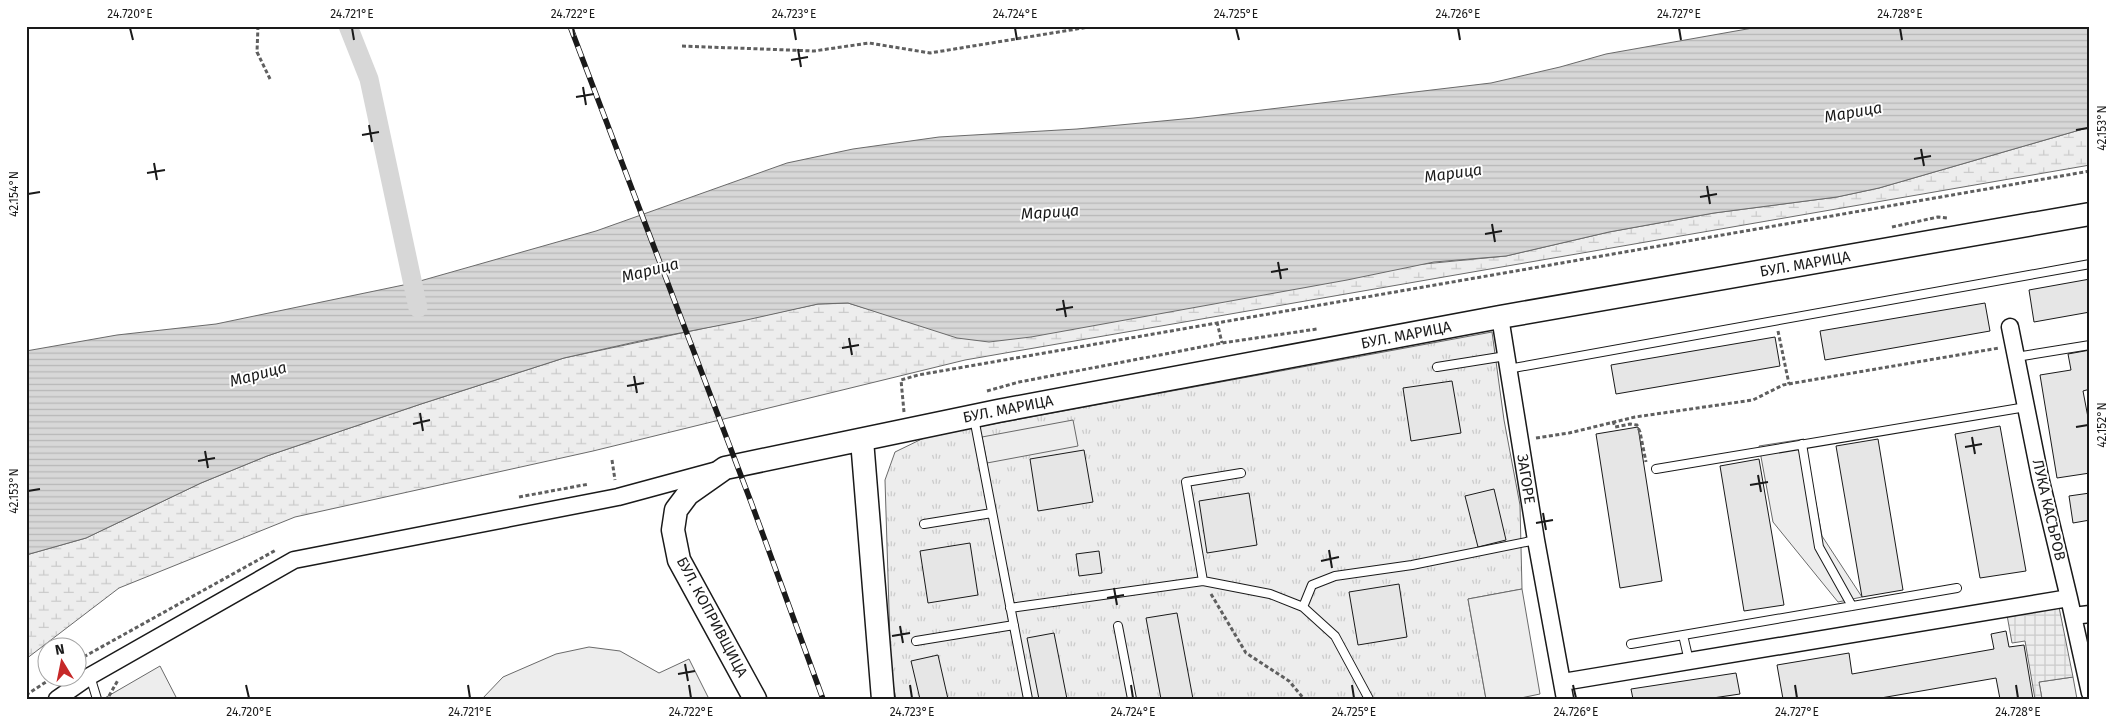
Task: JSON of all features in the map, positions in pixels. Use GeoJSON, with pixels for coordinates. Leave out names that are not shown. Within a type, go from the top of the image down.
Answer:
{"type":"FeatureCollection","features":[{"type":"Feature","properties":{"kind":"street","name":"БУЛ. МАРИЦА"},"geometry":{"type":"LineString","coordinates":[[725,468],[973,416],[1500,317],[2090,214]]}},
{"type":"Feature","properties":{"kind":"street","name":"ЗАГОРЕ"},"geometry":{"type":"LineString","coordinates":[[1500,317],[1536,540],[1565,699]]}},
{"type":"Feature","properties":{"kind":"street","name":"ЛУКА КАСЪРОВ"},"geometry":{"type":"LineString","coordinates":[[2010,327],[2040,477],[2090,693]]}},
{"type":"Feature","properties":{"kind":"street"},"geometry":{"type":"LineString","coordinates":[[862,440],[883,699]]}},
{"type":"Feature","properties":{"kind":"street"},"geometry":{"type":"LineString","coordinates":[[57,699],[90,676],[294,560],[618,497],[725,468]]}},
{"type":"Feature","properties":{"kind":"street","name":"БУЛ. КОПРИВЩИЦА"},"geometry":{"type":"LineString","coordinates":[[725,468],[688,494],[676,510],[673,530],[680,560],[755,699]]}},
{"type":"Feature","properties":{"kind":"street"},"geometry":{"type":"LineString","coordinates":[[1563,682],[2069,598]]}},
{"type":"Feature","properties":{"kind":"street"},"geometry":{"type":"LineString","coordinates":[[2073,616],[2090,614]]}},
{"type":"Feature","properties":{"kind":"lane"},"geometry":{"type":"LineString","coordinates":[[1437,367],[1507,363],[1776,321],[2090,264]]}},
{"type":"Feature","properties":{"kind":"lane"},"geometry":{"type":"LineString","coordinates":[[2015,351],[2090,345]]}},
{"type":"Feature","properties":{"kind":"lane"},"geometry":{"type":"LineString","coordinates":[[1656,469],[2026,407]]}},
{"type":"Feature","properties":{"kind":"lane"},"geometry":{"type":"LineString","coordinates":[[973,416],[1028,699]]}},
{"type":"Feature","properties":{"kind":"lane"},"geometry":{"type":"LineString","coordinates":[[1802,444],[1818,547],[1852,606]]}},
{"type":"Feature","properties":{"kind":"lane"},"geometry":{"type":"LineString","coordinates":[[1203,581],[1186,482],[1241,473]]}},
{"type":"Feature","properties":{"kind":"lane"},"geometry":{"type":"LineString","coordinates":[[924,524],[992,512]]}},
{"type":"Feature","properties":{"kind":"lane"},"geometry":{"type":"LineString","coordinates":[[1303,608],[1312,585],[1335,576],[1412,564],[1536,540]]}},
{"type":"Feature","properties":{"kind":"lane"},"geometry":{"type":"LineString","coordinates":[[1010,608],[1203,581],[1270,594],[1303,608],[1335,636],[1369,699]]}},
{"type":"Feature","properties":{"kind":"lane"},"geometry":{"type":"LineString","coordinates":[[1631,644],[1957,588]]}},
{"type":"Feature","properties":{"kind":"lane"},"geometry":{"type":"LineString","coordinates":[[916,641],[1014,625]]}},
{"type":"Feature","properties":{"kind":"lane"},"geometry":{"type":"LineString","coordinates":[[1118,626],[1132,699]]}},
{"type":"Feature","properties":{"kind":"lane"},"geometry":{"type":"LineString","coordinates":[[1683,635],[1689,661]]}},
{"type":"Feature","properties":{"kind":"lane"},"geometry":{"type":"LineString","coordinates":[[90,676],[97,699]]}},
{"type":"Feature","properties":{"kind":"path"},"geometry":{"type":"LineString","coordinates":[[258,26],[256,52],[271,81]]}},
{"type":"Feature","properties":{"kind":"path"},"geometry":{"type":"LineString","coordinates":[[682,46],[814,51],[869,43],[930,53],[1095,26]]}},
{"type":"Feature","properties":{"kind":"path"},"geometry":{"type":"LineString","coordinates":[[908,430],[901,380],[918,375],[2090,171]]}},
{"type":"Feature","properties":{"kind":"path"},"geometry":{"type":"LineString","coordinates":[[1776,321],[1789,384]]}},
{"type":"Feature","properties":{"kind":"path"},"geometry":{"type":"LineString","coordinates":[[1217,322],[1222,342]]}},
{"type":"Feature","properties":{"kind":"path"},"geometry":{"type":"LineString","coordinates":[[1520,441],[1569,433],[1613,422],[1753,400],[1789,384],[2015,351]]}},
{"type":"Feature","properties":{"kind":"path"},"geometry":{"type":"LineString","coordinates":[[1613,422],[1615,427],[1630,424],[1637,426],[1640,432],[1646,466],[1650,470],[1656,469]]}},
{"type":"Feature","properties":{"kind":"path"},"geometry":{"type":"LineString","coordinates":[[612,460],[615,480]]}},
{"type":"Feature","properties":{"kind":"path"},"geometry":{"type":"LineString","coordinates":[[1203,581],[1246,652],[1289,681],[1304,699]]}},
{"type":"Feature","properties":{"kind":"path"},"geometry":{"type":"LineString","coordinates":[[26,695],[38,687]]}},
{"type":"Feature","properties":{"kind":"green space"},"geometry":{"type":"Polygon","coordinates":[[[2090,127],[2090,165],[965,360],[593,451],[295,517],[119,588],[54,638],[38,638],[38,650],[26,659],[26,555],[86,538],[201,483],[267,456],[564,358],[818,304],[848,303],[891,316],[1506,256],[1609,232],[1714,213],[1837,197],[1879,188],[2090,127]]]}},
{"type":"Feature","properties":{"kind":"green space"},"geometry":{"type":"Polygon","coordinates":[[[1492,332],[1504,420],[1520,505],[1522,589],[1468,599],[1486,699],[896,699],[891,674],[885,480],[895,452],[928,436],[1492,332]]]}},
{"type":"Feature","properties":{"kind":"shaded area"},"geometry":{"type":"Polygon","coordinates":[[[1073,420],[1078,446],[987,463],[982,437],[1073,420]]]}},
{"type":"Feature","properties":{"kind":"shaded area"},"geometry":{"type":"Polygon","coordinates":[[[1804,439],[1822,536],[1862,597],[1838,602],[1773,522],[1759,446],[1804,439]]]}},
{"type":"Feature","properties":{"kind":"shaded area"},"geometry":{"type":"Polygon","coordinates":[[[1522,589],[1540,694],[1516,699],[1486,699],[1468,599],[1522,589]]]}},
{"type":"Feature","properties":{"kind":"shaded area"},"geometry":{"type":"Polygon","coordinates":[[[2059,607],[2073,677],[2039,682],[2042,699],[2035,699],[2025,641],[2012,643],[2007,615],[2059,607]]]}},
{"type":"Feature","properties":{"kind":"shaded area"},"geometry":{"type":"Polygon","coordinates":[[[589,647],[620,651],[659,673],[689,659],[709,699],[482,699],[503,677],[556,654],[589,647]]]}},
{"type":"Feature","properties":{"kind":"shaded area"},"geometry":{"type":"Polygon","coordinates":[[[160,666],[177,699],[103,699],[160,666]]]}},
{"type":"Feature","properties":{"kind":"shaded area"},"geometry":{"type":"Polygon","coordinates":[[[2073,677],[2077,699],[2042,699],[2039,682],[2073,677]]]}},
{"type":"Feature","properties":{"kind":"water","name":"Марица"},"geometry":{"type":"Polygon","coordinates":[[[1764,26],[2090,26],[2090,127],[1879,188],[1837,197],[1714,213],[1609,232],[1506,256],[1434,262],[1347,280],[1031,337],[989,342],[957,338],[848,303],[818,304],[644,340],[564,358],[267,456],[201,483],[86,538],[26,555],[26,351],[117,335],[216,324],[413,283],[596,231],[787,163],[853,149],[939,137],[1077,129],[1194,118],[1491,83],[1606,54],[1764,26]]]}},
{"type":"Feature","properties":{"kind":"building"},"geometry":{"type":"Polygon","coordinates":[[[2090,279],[2090,312],[2034,322],[2029,290],[2090,279]]]}},
{"type":"Feature","properties":{"kind":"building"},"geometry":{"type":"Polygon","coordinates":[[[1985,303],[1990,331],[1825,360],[1820,331],[1985,303]]]}},
{"type":"Feature","properties":{"kind":"building"},"geometry":{"type":"Polygon","coordinates":[[[1775,337],[1780,366],[1616,394],[1611,365],[1775,337]]]}},
{"type":"Feature","properties":{"kind":"building"},"geometry":{"type":"Polygon","coordinates":[[[2090,350],[2090,389],[2083,391],[2090,428],[2090,473],[2057,478],[2040,375],[2071,370],[2068,354],[2090,350]]]}},
{"type":"Feature","properties":{"kind":"building"},"geometry":{"type":"Polygon","coordinates":[[[1452,381],[1461,433],[1411,441],[1403,388],[1452,381]]]}},
{"type":"Feature","properties":{"kind":"building"},"geometry":{"type":"Polygon","coordinates":[[[2000,426],[2026,571],[1980,578],[1955,434],[2000,426]]]}},
{"type":"Feature","properties":{"kind":"building"},"geometry":{"type":"Polygon","coordinates":[[[1638,427],[1662,581],[1620,588],[1596,434],[1638,427]]]}},
{"type":"Feature","properties":{"kind":"building"},"geometry":{"type":"Polygon","coordinates":[[[1878,439],[1903,590],[1862,597],[1836,446],[1878,439]]]}},
{"type":"Feature","properties":{"kind":"building"},"geometry":{"type":"Polygon","coordinates":[[[1084,450],[1093,502],[1038,511],[1030,459],[1084,450]]]}},
{"type":"Feature","properties":{"kind":"building"},"geometry":{"type":"Polygon","coordinates":[[[1759,459],[1784,605],[1744,611],[1720,466],[1759,459]]]}},
{"type":"Feature","properties":{"kind":"building"},"geometry":{"type":"Polygon","coordinates":[[[1494,489],[1506,540],[1478,547],[1465,496],[1494,489]]]}},
{"type":"Feature","properties":{"kind":"building"},"geometry":{"type":"Polygon","coordinates":[[[1249,493],[1257,545],[1207,553],[1199,501],[1249,493]]]}},
{"type":"Feature","properties":{"kind":"building"},"geometry":{"type":"Polygon","coordinates":[[[2090,493],[2090,520],[2073,523],[2069,496],[2090,493]]]}},
{"type":"Feature","properties":{"kind":"building"},"geometry":{"type":"Polygon","coordinates":[[[970,543],[978,595],[928,603],[920,551],[970,543]]]}},
{"type":"Feature","properties":{"kind":"building"},"geometry":{"type":"Polygon","coordinates":[[[1099,551],[1102,573],[1079,576],[1076,554],[1099,551]]]}},
{"type":"Feature","properties":{"kind":"building"},"geometry":{"type":"Polygon","coordinates":[[[1399,584],[1407,637],[1358,645],[1349,592],[1399,584]]]}},
{"type":"Feature","properties":{"kind":"building"},"geometry":{"type":"Polygon","coordinates":[[[1177,613],[1193,699],[1161,699],[1146,618],[1177,613]]]}},
{"type":"Feature","properties":{"kind":"building"},"geometry":{"type":"Polygon","coordinates":[[[2006,631],[2009,647],[2024,645],[2033,699],[2000,699],[1996,678],[1875,699],[1783,699],[1777,665],[1849,653],[1852,674],[1994,649],[1991,634],[2006,631]]]}},
{"type":"Feature","properties":{"kind":"building"},"geometry":{"type":"Polygon","coordinates":[[[1054,633],[1067,699],[1039,699],[1027,638],[1054,633]]]}},
{"type":"Feature","properties":{"kind":"building"},"geometry":{"type":"Polygon","coordinates":[[[938,655],[948,699],[920,699],[911,661],[938,655]]]}},
{"type":"Feature","properties":{"kind":"building"},"geometry":{"type":"Polygon","coordinates":[[[1736,673],[1740,694],[1706,699],[1633,699],[1631,689],[1736,673]]]}},
{"type":"Feature","properties":{"kind":"waterway"},"geometry":{"type":"LineString","coordinates":[[348,26],[369,79],[418,308]]}},
{"type":"Feature","properties":{"kind":"railway"},"geometry":{"type":"LineString","coordinates":[[570,26],[751,502],[823,699]]}}]}
